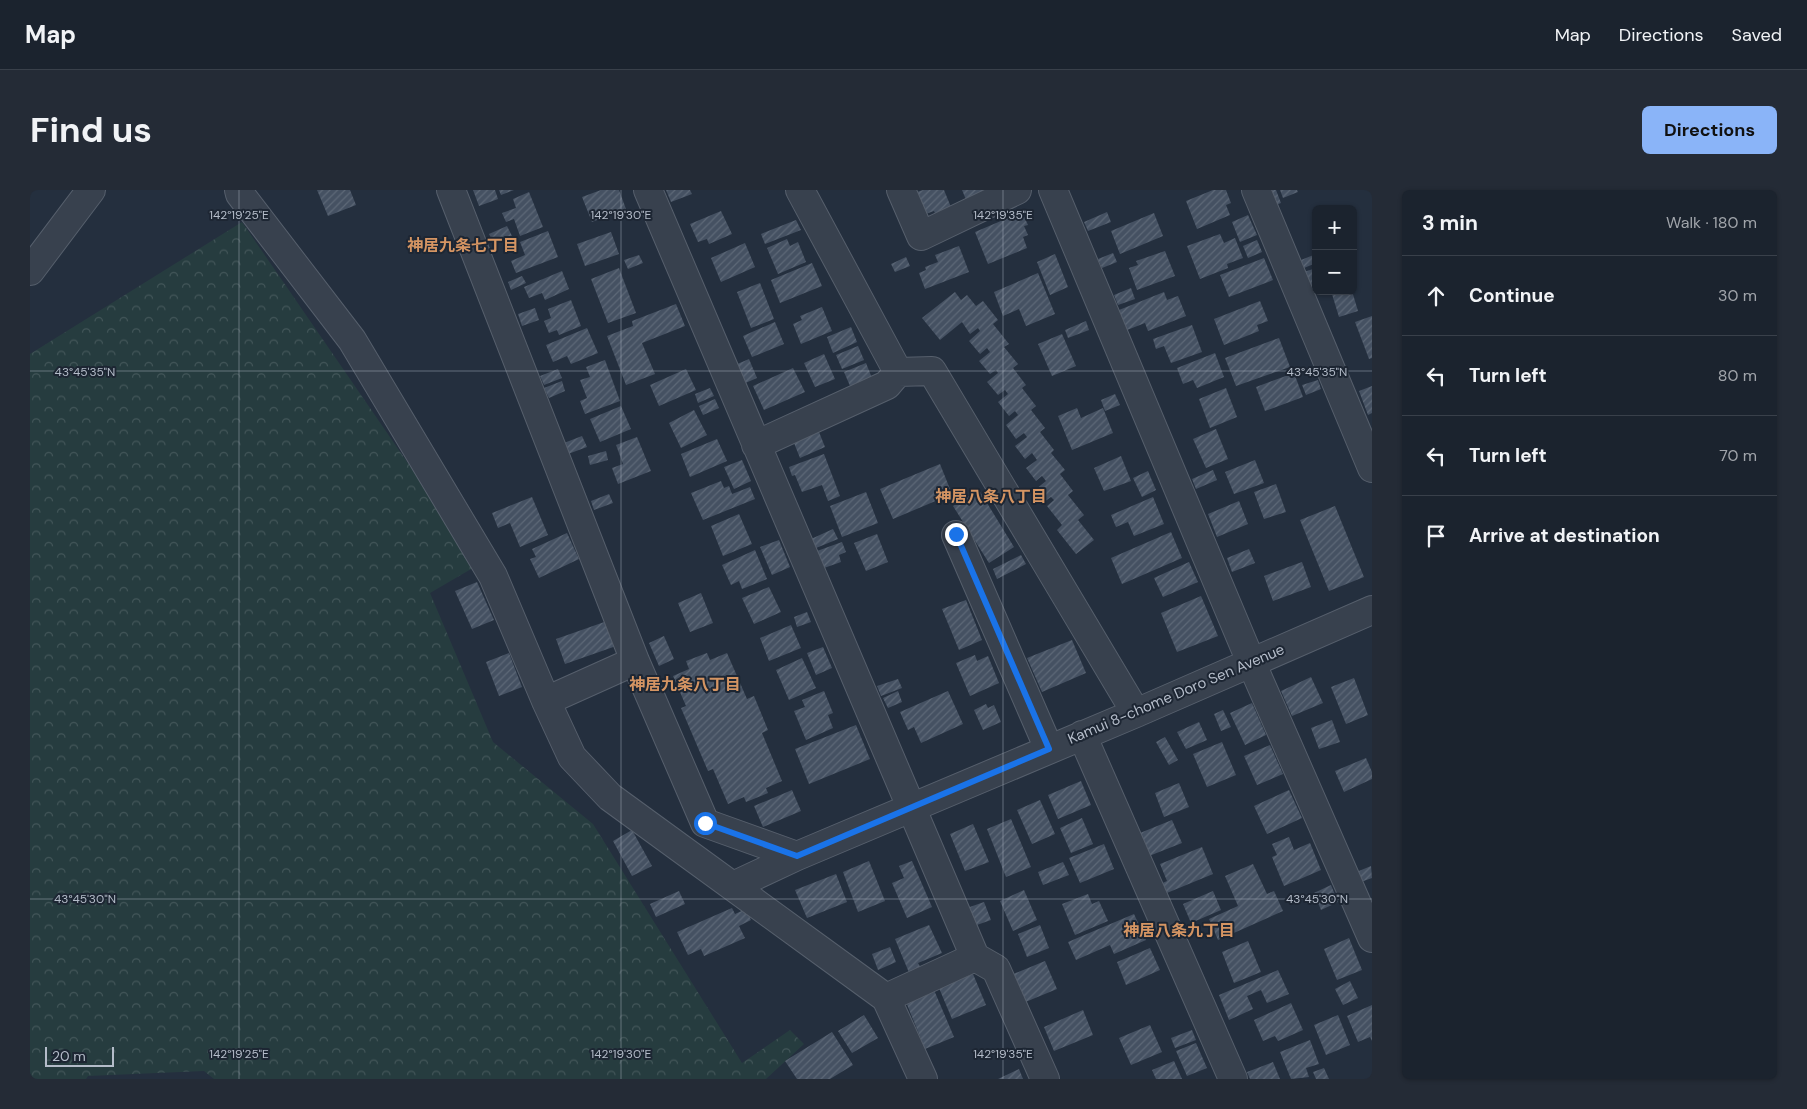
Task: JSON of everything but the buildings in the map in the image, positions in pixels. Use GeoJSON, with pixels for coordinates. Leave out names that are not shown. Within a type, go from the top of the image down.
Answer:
{"type":"FeatureCollection","features":[{"type":"Feature","properties":{"kind":"street"},"geometry":{"type":"LineString","coordinates":[[30,271],[91,190]]}},
{"type":"Feature","properties":{"kind":"street"},"geometry":{"type":"LineString","coordinates":[[451,190],[635,661],[705,823],[797,856]]}},
{"type":"Feature","properties":{"kind":"street"},"geometry":{"type":"LineString","coordinates":[[648,190],[975,957],[996,969],[1046,1079]]}},
{"type":"Feature","properties":{"kind":"street"},"geometry":{"type":"LineString","coordinates":[[800,190],[898,372]]}},
{"type":"Feature","properties":{"kind":"street"},"geometry":{"type":"LineString","coordinates":[[900,190],[921,236],[1017,190]]}},
{"type":"Feature","properties":{"kind":"street"},"geometry":{"type":"LineString","coordinates":[[1053,190],[1251,662],[1372,938]]}},
{"type":"Feature","properties":{"kind":"street"},"geometry":{"type":"LineString","coordinates":[[1256,190],[1372,468]]}},
{"type":"Feature","properties":{"kind":"street"},"geometry":{"type":"LineString","coordinates":[[240,191],[352,340],[493,576],[572,757],[610,797],[886,998],[924,1079]]}},
{"type":"Feature","properties":{"kind":"street"},"geometry":{"type":"LineString","coordinates":[[756,444],[886,384],[898,372],[932,370],[1136,713]]}},
{"type":"Feature","properties":{"kind":"street"},"geometry":{"type":"LineString","coordinates":[[956,534],[1049,749]]}},
{"type":"Feature","properties":{"kind":"street","name":"Kamui 8-chome Doro Sen Avenue"},"geometry":{"type":"LineString","coordinates":[[733,886],[797,856],[1136,713],[1372,610]]}},
{"type":"Feature","properties":{"kind":"street"},"geometry":{"type":"LineString","coordinates":[[546,701],[635,661]]}},
{"type":"Feature","properties":{"kind":"street"},"geometry":{"type":"LineString","coordinates":[[1082,735],[1233,1079]]}},
{"type":"Feature","properties":{"kind":"street"},"geometry":{"type":"LineString","coordinates":[[886,998],[975,957]]}},
{"type":"Feature","properties":{"kind":"green space"},"geometry":{"type":"Polygon","coordinates":[[[242,222],[478,565],[430,593],[493,742],[593,824],[742,1063],[790,1030],[804,1044],[766,1079],[214,1079],[204,1071],[88,1076],[86,1079],[30,1079],[30,354],[242,222]]]}},
{"type":"Feature","properties":{"kind":"district","name":"神居九条七丁目"},"geometry":{"type":"Point","coordinates":[463,245]}},
{"type":"Feature","properties":{"kind":"district","name":"神居八条八丁目"},"geometry":{"type":"Point","coordinates":[991,496]}},
{"type":"Feature","properties":{"kind":"district","name":"神居九条八丁目"},"geometry":{"type":"Point","coordinates":[685,684]}},
{"type":"Feature","properties":{"kind":"district","name":"神居八条九丁目"},"geometry":{"type":"Point","coordinates":[1179,930]}},
{"type":"Feature","properties":{"kind":"route"},"geometry":{"type":"LineString","coordinates":[[705,823],[797,856],[1049,749],[956,534]]}}]}
